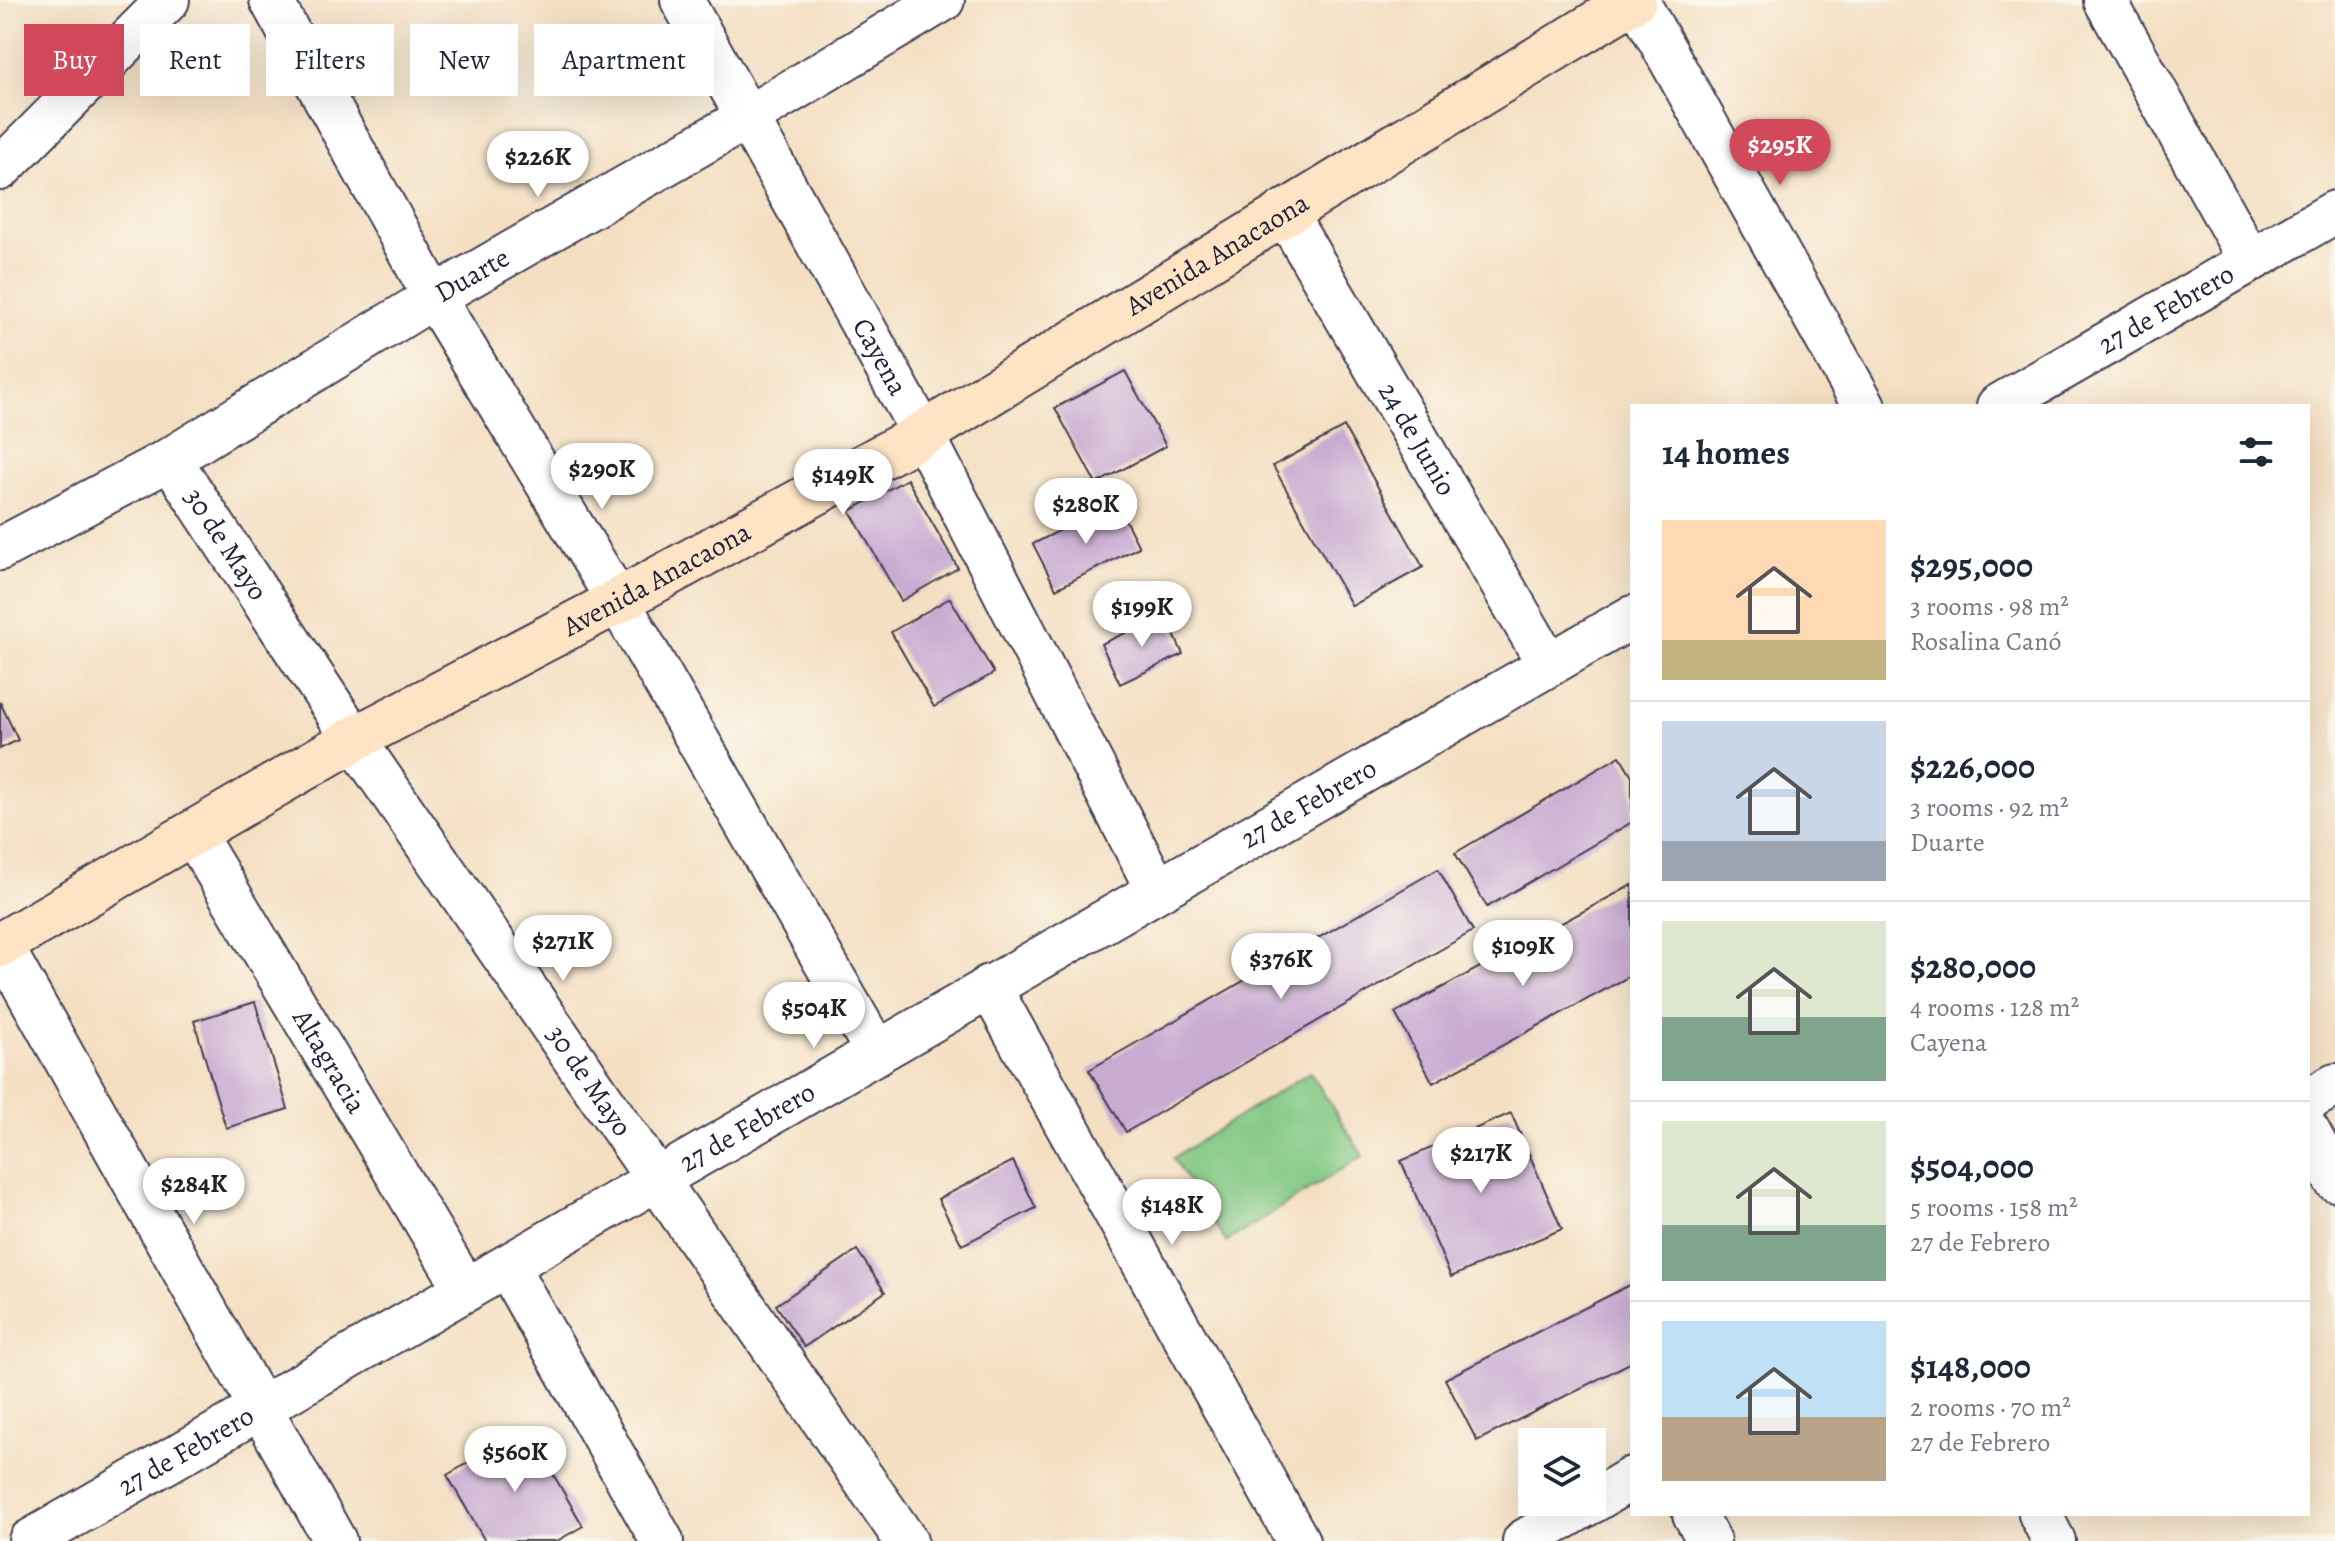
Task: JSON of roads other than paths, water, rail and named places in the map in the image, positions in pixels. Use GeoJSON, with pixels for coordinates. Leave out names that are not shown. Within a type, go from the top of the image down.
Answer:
{"type":"FeatureCollection","features":[{"type":"Feature","properties":{"kind":"street"},"geometry":{"type":"LineString","coordinates":[[0,169],[168,0]]}},
{"type":"Feature","properties":{"kind":"street"},"geometry":{"type":"LineString","coordinates":[[271,0],[434,297],[618,601],[877,1053]]}},
{"type":"Feature","properties":{"kind":"street","name":"Cayena"},"geometry":{"type":"LineString","coordinates":[[682,0],[923,434],[1157,890]]}},
{"type":"Feature","properties":{"kind":"street","name":"Duarte"},"geometry":{"type":"LineString","coordinates":[[0,549],[170,459],[434,297],[748,117],[943,0]]}},
{"type":"Feature","properties":{"kind":"street"},"geometry":{"type":"LineString","coordinates":[[1636,0],[1863,404]]}},
{"type":"Feature","properties":{"kind":"street","name":"Avenida Anacaona"},"geometry":{"type":"LineString","coordinates":[[0,944],[354,739],[618,601],[923,434],[1284,211],[1636,0]]}},
{"type":"Feature","properties":{"kind":"street"},"geometry":{"type":"LineString","coordinates":[[2105,0],[2250,261]]}},
{"type":"Feature","properties":{"kind":"street","name":"24 de Junio"},"geometry":{"type":"LineString","coordinates":[[1284,211],[1549,665]]}},
{"type":"Feature","properties":{"kind":"street","name":"27 de Febrero"},"geometry":{"type":"LineString","coordinates":[[2001,404],[2335,212]]}},
{"type":"Feature","properties":{"kind":"street","name":"30 de Mayo"},"geometry":{"type":"LineString","coordinates":[[170,459],[354,739],[906,1541]]}},
{"type":"Feature","properties":{"kind":"street","name":"27 de Febrero"},"geometry":{"type":"LineString","coordinates":[[30,1541],[466,1290],[657,1176],[877,1053],[1630,618]]}},
{"type":"Feature","properties":{"kind":"street","name":"Altagracia"},"geometry":{"type":"LineString","coordinates":[[193,833],[466,1290]]}},
{"type":"Feature","properties":{"kind":"street"},"geometry":{"type":"LineString","coordinates":[[0,944],[258,1409],[335,1541]]}},
{"type":"Feature","properties":{"kind":"street"},"geometry":{"type":"LineString","coordinates":[[989,986],[1298,1541]]}},
{"type":"Feature","properties":{"kind":"street"},"geometry":{"type":"LineString","coordinates":[[2310,1099],[2335,1085]]}},
{"type":"Feature","properties":{"kind":"street"},"geometry":{"type":"LineString","coordinates":[[2310,1135],[2335,1180]]}},
{"type":"Feature","properties":{"kind":"street"},"geometry":{"type":"LineString","coordinates":[[507,1266],[662,1541]]}},
{"type":"Feature","properties":{"kind":"street"},"geometry":{"type":"LineString","coordinates":[[1606,1494],[1630,1479]]}},
{"type":"Feature","properties":{"kind":"street"},"geometry":{"type":"LineString","coordinates":[[1524,1541],[1568,1516]]}},
{"type":"Feature","properties":{"kind":"street"},"geometry":{"type":"LineString","coordinates":[[1695,1516],[1709,1541]]}},
{"type":"Feature","properties":{"kind":"street"},"geometry":{"type":"LineString","coordinates":[[2041,1516],[2054,1541]]}},
{"type":"Feature","properties":{"kind":"street"},"geometry":{"type":"LineString","coordinates":[[0,1533],[5,1541]]}}]}
